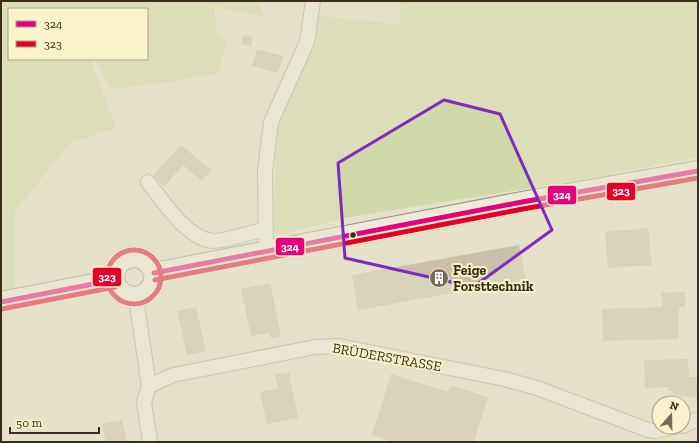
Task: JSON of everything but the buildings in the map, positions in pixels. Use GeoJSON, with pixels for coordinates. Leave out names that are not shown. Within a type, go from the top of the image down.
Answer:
{"type":"FeatureCollection","features":[{"type":"Feature","properties":{"kind":"main road"},"geometry":{"type":"LineString","coordinates":[[154,273],[522,202],[698,172]]}},
{"type":"Feature","properties":{"kind":"main road"},"geometry":{"type":"LineString","coordinates":[[130,257],[144,259],[149,263],[154,273],[152,288],[148,293],[136,298],[124,295],[119,291],[114,280],[115,271],[118,265],[130,257]]}},
{"type":"Feature","properties":{"kind":"main road"},"geometry":{"type":"LineString","coordinates":[[1,302],[114,280]]}},
{"type":"Feature","properties":{"kind":"street"},"geometry":{"type":"LineString","coordinates":[[266,251],[265,171],[271,122],[307,42],[313,1]]}},
{"type":"Feature","properties":{"kind":"street"},"geometry":{"type":"LineString","coordinates":[[148,182],[180,221],[195,235],[214,241],[265,229]]}},
{"type":"Feature","properties":{"kind":"street"},"geometry":{"type":"LineString","coordinates":[[136,298],[149,386],[144,402],[150,442]]}},
{"type":"Feature","properties":{"kind":"street","name":"BRÜDERSTRASSE"},"geometry":{"type":"LineString","coordinates":[[149,386],[172,375],[315,347],[340,346],[537,388],[651,430]]}},
{"type":"Feature","properties":{"kind":"highlighted area"},"geometry":{"type":"Polygon","coordinates":[[[444,100],[500,114],[552,230],[473,287],[345,258],[338,163],[444,100]]]}},
{"type":"Feature","properties":{"kind":"green space"},"geometry":{"type":"Polygon","coordinates":[[[1,1],[257,1],[266,18],[214,6],[217,33],[226,42],[219,73],[174,81],[111,89],[96,60],[148,60],[148,8],[8,8],[8,60],[90,60],[116,128],[70,143],[15,211],[15,290],[1,292],[1,1]]]}},
{"type":"Feature","properties":{"kind":"green space"},"geometry":{"type":"Polygon","coordinates":[[[401,1],[698,1],[698,157],[580,180],[344,218],[281,235],[273,231],[276,124],[315,15],[399,25],[401,1]]]}},
{"type":"Feature","properties":{"kind":"transit line","name":"324"},"geometry":{"type":"LineString","coordinates":[[154,273],[522,202],[698,171]]}},
{"type":"Feature","properties":{"kind":"transit line","name":"323"},"geometry":{"type":"LineString","coordinates":[[155,280],[523,209],[698,178]]}},
{"type":"Feature","properties":{"kind":"transit line","name":"323"},"geometry":{"type":"LineString","coordinates":[[129,250],[139,250],[149,254],[157,262],[161,272],[161,277],[161,282],[157,292],[149,300],[139,304],[129,304],[119,300],[111,292],[107,282],[107,272],[111,262],[119,254],[129,250]]}},
{"type":"Feature","properties":{"kind":"transit line","name":"324"},"geometry":{"type":"LineString","coordinates":[[1,302],[114,280]]}},
{"type":"Feature","properties":{"kind":"transit line","name":"323"},"geometry":{"type":"LineString","coordinates":[[2,309],[115,287]]}},
{"type":"Feature","properties":{"kind":"place","name":"Feige Forsttechnik"},"geometry":{"type":"Point","coordinates":[439,278]}}]}
